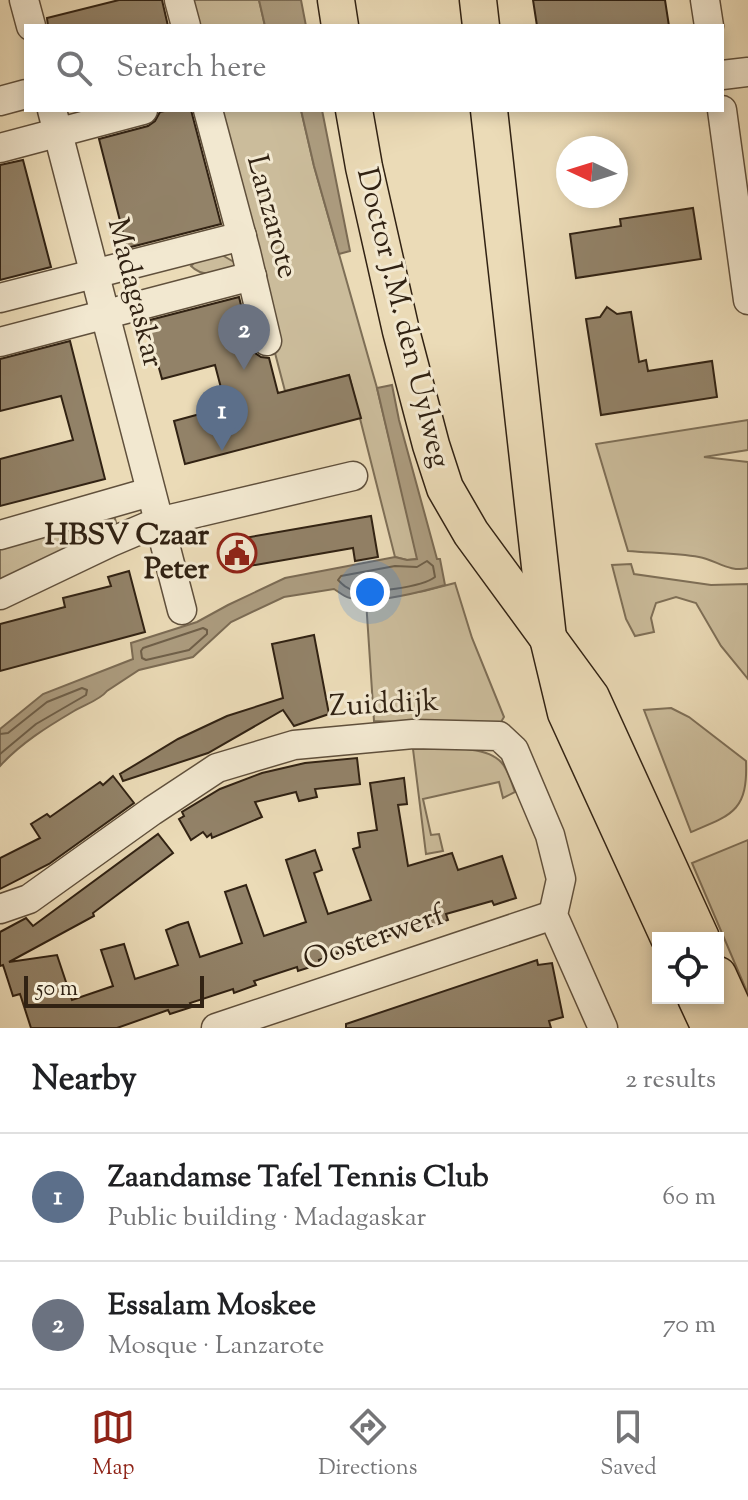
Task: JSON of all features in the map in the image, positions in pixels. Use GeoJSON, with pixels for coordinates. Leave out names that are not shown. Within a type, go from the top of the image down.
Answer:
{"type":"FeatureCollection","features":[{"type":"Feature","properties":{"kind":"main road"},"geometry":{"type":"LineString","coordinates":[[336,0],[340,24]]}},
{"type":"Feature","properties":{"kind":"main road"},"geometry":{"type":"LineString","coordinates":[[478,0],[481,24]]}},
{"type":"Feature","properties":{"kind":"main road","name":"Doctor J.M. den Uylweg"},"geometry":{"type":"LineString","coordinates":[[354,112],[401,331],[445,488],[471,533],[591,697],[698,932]]}},
{"type":"Feature","properties":{"kind":"main road","name":"Doctor J.M. den Uylweg"},"geometry":{"type":"LineString","coordinates":[[489,112],[548,638],[566,713],[666,932]]}},
{"type":"Feature","properties":{"kind":"main road"},"geometry":{"type":"LineString","coordinates":[[724,988],[742,1028]]}},
{"type":"Feature","properties":{"kind":"main road"},"geometry":{"type":"LineString","coordinates":[[699,1004],[710,1028]]}},
{"type":"Feature","properties":{"kind":"street"},"geometry":{"type":"LineString","coordinates":[[24,0],[30,24]]}},
{"type":"Feature","properties":{"kind":"street"},"geometry":{"type":"LineString","coordinates":[[179,0],[185,24]]}},
{"type":"Feature","properties":{"kind":"street"},"geometry":{"type":"LineString","coordinates":[[705,0],[709,24]]}},
{"type":"Feature","properties":{"kind":"street"},"geometry":{"type":"LineString","coordinates":[[724,75],[748,72]]}},
{"type":"Feature","properties":{"kind":"street"},"geometry":{"type":"LineString","coordinates":[[0,101],[24,95]]}},
{"type":"Feature","properties":{"kind":"street"},"geometry":{"type":"LineString","coordinates":[[0,148],[55,121],[127,112]]}},
{"type":"Feature","properties":{"kind":"street","name":"Lanzarote"},"geometry":{"type":"LineString","coordinates":[[209,112],[267,341]]}},
{"type":"Feature","properties":{"kind":"street"},"geometry":{"type":"LineString","coordinates":[[722,112],[744,229],[748,300]]}},
{"type":"Feature","properties":{"kind":"street","name":"Madagaskar"},"geometry":{"type":"LineString","coordinates":[[55,121],[182,610]]}},
{"type":"Feature","properties":{"kind":"street"},"geometry":{"type":"LineString","coordinates":[[0,298],[242,236]]}},
{"type":"Feature","properties":{"kind":"street"},"geometry":{"type":"LineString","coordinates":[[0,342],[252,276]]}},
{"type":"Feature","properties":{"kind":"street"},"geometry":{"type":"LineString","coordinates":[[0,595],[158,522],[353,476]]}},
{"type":"Feature","properties":{"kind":"street"},"geometry":{"type":"LineString","coordinates":[[0,535],[150,492]]}},
{"type":"Feature","properties":{"kind":"street","name":"Zuiddijk"},"geometry":{"type":"LineString","coordinates":[[0,909],[29,899],[217,768],[294,745],[413,734],[499,736],[514,750],[550,835],[561,879],[553,915]]}},
{"type":"Feature","properties":{"kind":"street"},"geometry":{"type":"LineString","coordinates":[[553,915],[603,1028]]}},
{"type":"Feature","properties":{"kind":"street","name":"Oosterwerf"},"geometry":{"type":"LineString","coordinates":[[216,1028],[553,915]]}},
{"type":"Feature","properties":{"kind":"shaded area"},"geometry":{"type":"Polygon","coordinates":[[[182,0],[259,0],[265,24],[188,24],[182,0]]]}},
{"type":"Feature","properties":{"kind":"shaded area"},"geometry":{"type":"Polygon","coordinates":[[[212,112],[301,112],[377,388],[418,559],[395,557],[349,375],[285,391],[212,112]]]}},
{"type":"Feature","properties":{"kind":"shaded area"},"geometry":{"type":"Polygon","coordinates":[[[222,255],[239,265],[208,273],[191,266],[196,261],[222,255]]]}},
{"type":"Feature","properties":{"kind":"shaded area"},"geometry":{"type":"Polygon","coordinates":[[[748,420],[748,450],[704,457],[748,462],[748,568],[735,569],[690,556],[628,551],[596,444],[748,420]]]}},
{"type":"Feature","properties":{"kind":"shaded area"},"geometry":{"type":"Polygon","coordinates":[[[113,512],[118,529],[0,591],[0,545],[113,512]]]}},
{"type":"Feature","properties":{"kind":"shaded area"},"geometry":{"type":"Polygon","coordinates":[[[631,564],[634,574],[711,585],[748,584],[748,679],[721,646],[696,603],[676,597],[656,603],[651,618],[654,632],[635,636],[626,619],[612,565],[631,564]]]}},
{"type":"Feature","properties":{"kind":"shaded area"},"geometry":{"type":"Polygon","coordinates":[[[455,583],[472,638],[504,717],[492,726],[374,721],[366,600],[455,583]]]}},
{"type":"Feature","properties":{"kind":"shaded area"},"geometry":{"type":"Polygon","coordinates":[[[671,708],[689,717],[746,761],[744,791],[735,809],[691,832],[644,710],[671,708]]]}},
{"type":"Feature","properties":{"kind":"shaded area"},"geometry":{"type":"Polygon","coordinates":[[[413,749],[472,750],[493,756],[506,768],[515,792],[503,798],[499,782],[423,799],[431,835],[439,834],[443,851],[426,854],[413,749]]]}},
{"type":"Feature","properties":{"kind":"shaded area"},"geometry":{"type":"Polygon","coordinates":[[[748,840],[748,994],[724,932],[692,863],[748,840]]]}},
{"type":"Feature","properties":{"kind":"water"},"geometry":{"type":"Polygon","coordinates":[[[259,0],[301,0],[306,24],[265,24],[259,0]]]}},
{"type":"Feature","properties":{"kind":"water"},"geometry":{"type":"Polygon","coordinates":[[[301,112],[322,112],[350,251],[339,254],[301,112]]]}},
{"type":"Feature","properties":{"kind":"water"},"geometry":{"type":"Polygon","coordinates":[[[392,385],[445,585],[411,594],[372,599],[348,597],[334,589],[284,597],[231,622],[193,657],[139,670],[35,736],[0,766],[0,729],[43,694],[133,659],[131,643],[197,622],[285,578],[395,557],[417,559],[377,388],[392,385]]]}},
{"type":"Feature","properties":{"kind":"building"},"geometry":{"type":"Polygon","coordinates":[[[119,0],[162,0],[168,24],[48,24],[47,18],[119,0]]]}},
{"type":"Feature","properties":{"kind":"building"},"geometry":{"type":"Polygon","coordinates":[[[533,0],[665,0],[669,24],[537,24],[533,0]]]}},
{"type":"Feature","properties":{"kind":"building"},"geometry":{"type":"Polygon","coordinates":[[[160,112],[192,112],[221,224],[127,248],[99,139],[148,126],[160,112]]]}},
{"type":"Feature","properties":{"kind":"building"},"geometry":{"type":"Polygon","coordinates":[[[23,160],[51,267],[0,280],[0,165],[23,160]]]}},
{"type":"Feature","properties":{"kind":"building"},"geometry":{"type":"Polygon","coordinates":[[[693,208],[701,259],[576,278],[570,234],[621,226],[620,219],[693,208]]]}},
{"type":"Feature","properties":{"kind":"building"},"geometry":{"type":"Polygon","coordinates":[[[239,297],[251,346],[261,357],[269,358],[278,393],[349,375],[361,418],[185,464],[174,421],[226,407],[215,365],[162,379],[146,321],[239,297]]]}},
{"type":"Feature","properties":{"kind":"building"},"geometry":{"type":"Polygon","coordinates":[[[607,307],[617,314],[631,312],[639,362],[646,360],[648,371],[712,361],[717,397],[601,415],[586,319],[600,317],[607,307]]]}},
{"type":"Feature","properties":{"kind":"building"},"geometry":{"type":"Polygon","coordinates":[[[70,341],[105,479],[0,506],[0,459],[73,440],[61,396],[0,411],[0,359],[70,341]]]}},
{"type":"Feature","properties":{"kind":"building"},"geometry":{"type":"Polygon","coordinates":[[[371,516],[378,557],[355,561],[353,548],[232,569],[227,541],[371,516]]]}},
{"type":"Feature","properties":{"kind":"building"},"geometry":{"type":"Polygon","coordinates":[[[129,571],[145,632],[0,671],[0,624],[65,607],[63,598],[111,586],[108,577],[129,571]]]}},
{"type":"Feature","properties":{"kind":"building"},"geometry":{"type":"Polygon","coordinates":[[[314,635],[329,714],[294,726],[283,710],[208,753],[123,781],[120,774],[178,739],[227,716],[283,698],[272,644],[314,635]]]}},
{"type":"Feature","properties":{"kind":"building"},"geometry":{"type":"Polygon","coordinates":[[[357,758],[360,784],[315,789],[317,797],[299,801],[296,792],[255,802],[262,817],[212,838],[211,834],[207,837],[203,832],[191,840],[179,819],[184,816],[182,812],[220,789],[262,773],[305,763],[357,758]]]}},
{"type":"Feature","properties":{"kind":"building"},"geometry":{"type":"Polygon","coordinates":[[[113,776],[134,803],[49,864],[0,889],[0,858],[40,838],[31,824],[47,814],[50,817],[113,776]]]}},
{"type":"Feature","properties":{"kind":"building"},"geometry":{"type":"Polygon","coordinates":[[[404,778],[407,804],[398,805],[408,866],[452,853],[458,870],[502,856],[516,898],[494,905],[492,901],[446,914],[448,920],[426,928],[425,924],[383,938],[384,942],[362,949],[361,945],[319,960],[320,964],[298,971],[297,967],[254,981],[256,985],[190,1003],[192,1007],[170,1014],[168,1010],[117,1028],[31,1028],[20,994],[13,996],[3,965],[0,966],[0,932],[26,918],[33,926],[158,834],[173,853],[93,913],[94,916],[9,962],[57,955],[72,1000],[113,986],[101,950],[124,944],[135,979],[178,965],[166,930],[178,925],[188,922],[200,957],[242,943],[225,892],[246,885],[264,936],[306,922],[286,860],[315,850],[322,870],[314,873],[328,914],[371,900],[353,849],[360,847],[358,833],[377,830],[370,783],[404,778]]]}},
{"type":"Feature","properties":{"kind":"building"},"geometry":{"type":"Polygon","coordinates":[[[537,960],[538,965],[552,963],[563,1017],[549,1021],[551,1028],[346,1028],[346,1024],[537,960]]]}},
{"type":"Feature","properties":{"kind":"place","name":"Essalam Moskee"},"geometry":{"type":"Point","coordinates":[244,370]}},
{"type":"Feature","properties":{"kind":"place","name":"Zaandamse Tafel Tennis Club"},"geometry":{"type":"Point","coordinates":[222,451]}},
{"type":"Feature","properties":{"kind":"place","name":"HBSV Czaar Peter"},"geometry":{"type":"Point","coordinates":[237,553]}}]}
